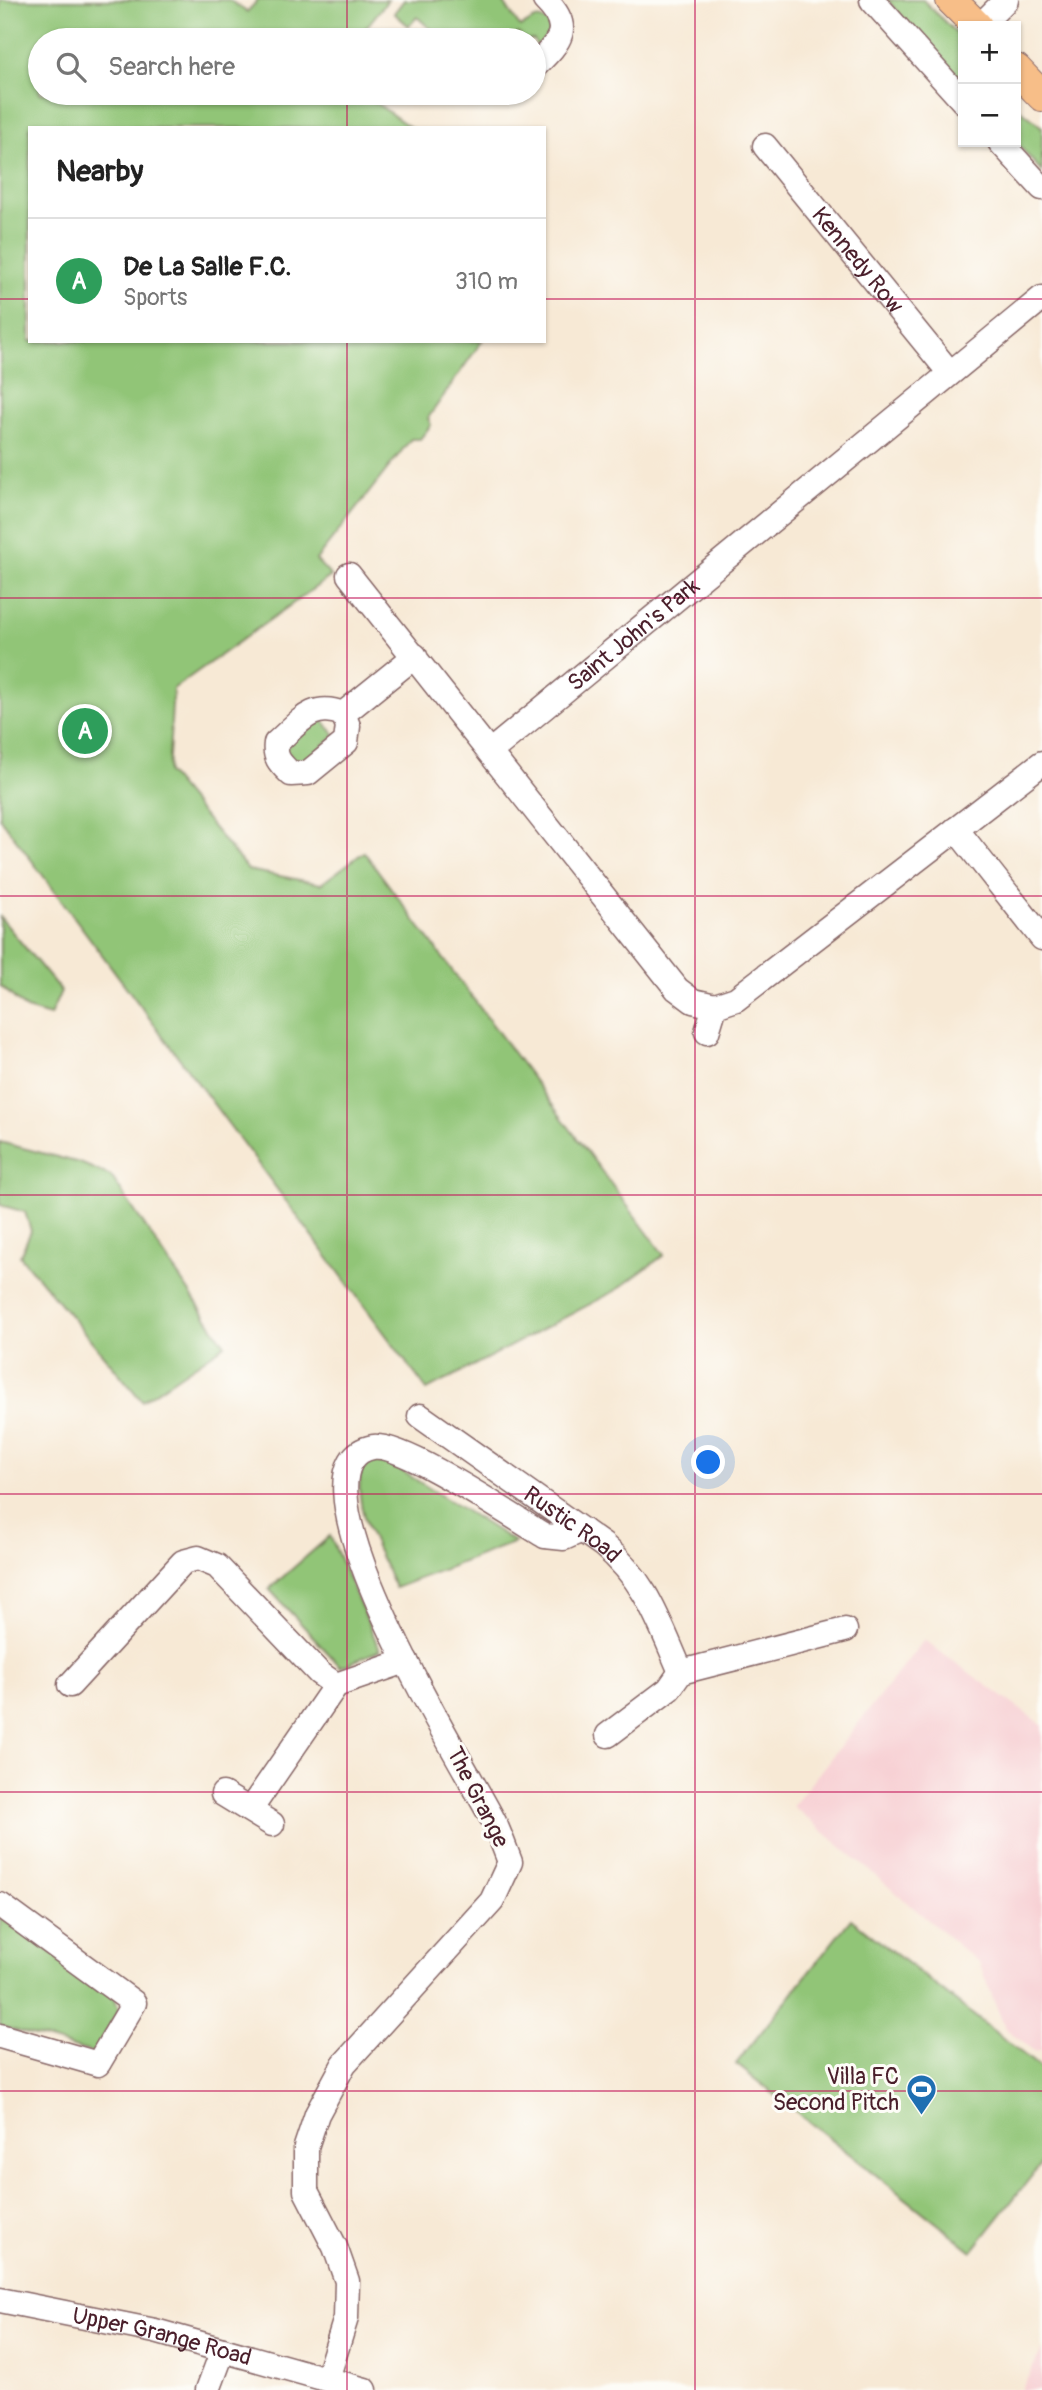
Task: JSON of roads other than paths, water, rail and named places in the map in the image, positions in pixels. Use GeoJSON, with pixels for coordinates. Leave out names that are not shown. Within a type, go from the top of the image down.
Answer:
{"type":"FeatureCollection","features":[{"type":"Feature","properties":{"kind":"main road"},"geometry":{"type":"LineString","coordinates":[[951,0],[973,21]]}},
{"type":"Feature","properties":{"kind":"main road"},"geometry":{"type":"LineString","coordinates":[[1021,74],[1042,96]]}},
{"type":"Feature","properties":{"kind":"street"},"geometry":{"type":"LineString","coordinates":[[545,0],[557,12],[562,29],[557,44],[546,55]]}},
{"type":"Feature","properties":{"kind":"street"},"geometry":{"type":"LineString","coordinates":[[872,0],[958,95]]}},
{"type":"Feature","properties":{"kind":"street"},"geometry":{"type":"LineString","coordinates":[[983,21],[1006,0]]}},
{"type":"Feature","properties":{"kind":"street","name":"Kennedy Row"},"geometry":{"type":"LineString","coordinates":[[765,146],[950,373]]}},
{"type":"Feature","properties":{"kind":"street"},"geometry":{"type":"LineString","coordinates":[[1005,147],[1042,188]]}},
{"type":"Feature","properties":{"kind":"street","name":"Saint John's Park"},"geometry":{"type":"LineString","coordinates":[[491,751],[1042,298]]}},
{"type":"Feature","properties":{"kind":"street"},"geometry":{"type":"LineString","coordinates":[[349,575],[677,989],[694,1000],[715,1006],[736,999],[1042,763]]}},
{"type":"Feature","properties":{"kind":"street"},"geometry":{"type":"LineString","coordinates":[[343,715],[415,656]]}},
{"type":"Feature","properties":{"kind":"street"},"geometry":{"type":"LineString","coordinates":[[956,829],[1042,939]]}},
{"type":"Feature","properties":{"kind":"street"},"geometry":{"type":"LineString","coordinates":[[708,1032],[715,1006]]}},
{"type":"Feature","properties":{"kind":"street","name":"Rustic Road"},"geometry":{"type":"LineString","coordinates":[[420,1416],[582,1530],[628,1566],[648,1597],[681,1672]]}},
{"type":"Feature","properties":{"kind":"street","name":"The Grange"},"geometry":{"type":"LineString","coordinates":[[327,2379],[346,2318],[347,2281],[335,2247],[306,2191],[306,2147],[317,2114],[344,2064],[492,1901],[510,1862],[495,1824],[406,1661],[368,1582],[348,1524],[344,1481],[347,1467],[356,1455],[373,1447],[405,1453],[545,1536],[564,1538],[582,1530]]}},
{"type":"Feature","properties":{"kind":"street"},"geometry":{"type":"LineString","coordinates":[[70,1685],[183,1562],[198,1558],[217,1566],[319,1673],[336,1685]]}},
{"type":"Feature","properties":{"kind":"street"},"geometry":{"type":"LineString","coordinates":[[608,1735],[669,1689],[681,1672],[845,1630]]}},
{"type":"Feature","properties":{"kind":"street"},"geometry":{"type":"LineString","coordinates":[[250,1810],[336,1685],[406,1661]]}},
{"type":"Feature","properties":{"kind":"street"},"geometry":{"type":"LineString","coordinates":[[223,1794],[272,1824]]}},
{"type":"Feature","properties":{"kind":"street"},"geometry":{"type":"LineString","coordinates":[[0,1905],[134,2003],[98,2064],[0,2036]]}},
{"type":"Feature","properties":{"kind":"street","name":"Upper Grange Road"},"geometry":{"type":"LineString","coordinates":[[0,2300],[113,2321],[365,2390]]}},
{"type":"Feature","properties":{"kind":"street"},"geometry":{"type":"LineString","coordinates":[[208,2390],[223,2350]]}},
{"type":"Feature","properties":{"kind":"place","name":"De La Salle F.C."},"geometry":{"type":"Point","coordinates":[85,731]}},
{"type":"Feature","properties":{"kind":"place","name":"Villa FC Second Pitch"},"geometry":{"type":"Point","coordinates":[922,2116]}}]}
